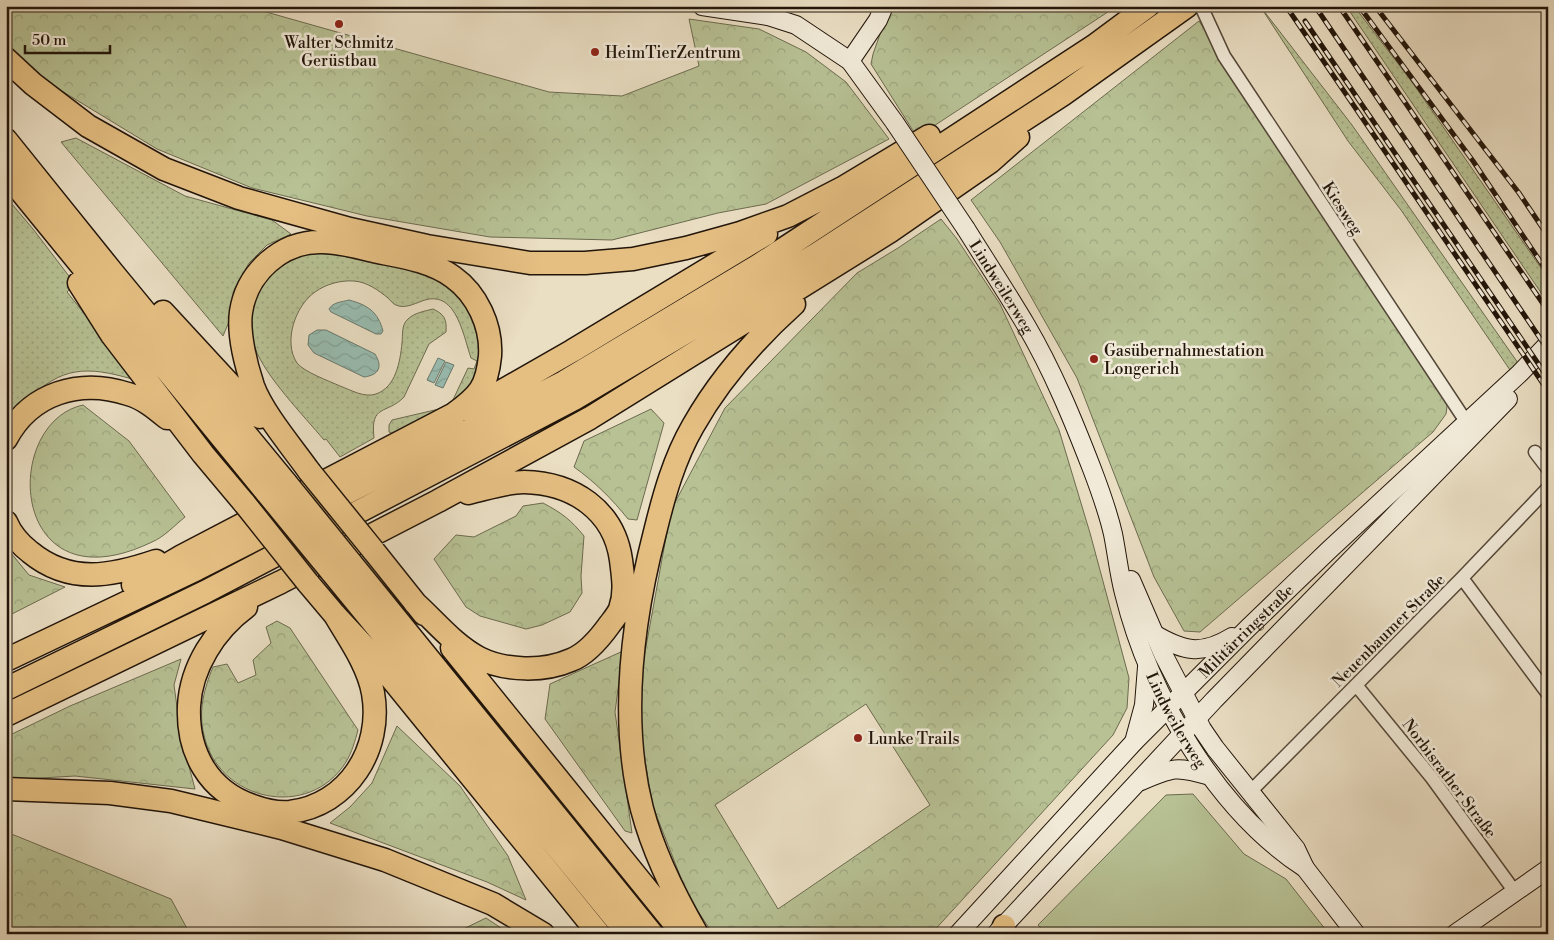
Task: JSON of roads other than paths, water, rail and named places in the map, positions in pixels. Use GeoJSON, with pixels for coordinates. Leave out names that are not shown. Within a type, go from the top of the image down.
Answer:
{"type":"FeatureCollection","features":[{"type":"Feature","properties":{"kind":"highway"},"geometry":{"type":"LineString","coordinates":[[6,660],[197,569],[564,382],[759,265],[1094,46],[1148,6]]}},
{"type":"Feature","properties":{"kind":"highway"},"geometry":{"type":"LineString","coordinates":[[6,689],[205,592],[574,399],[817,254],[1062,95],[1187,6]]}},
{"type":"Feature","properties":{"kind":"highway"},"geometry":{"type":"LineString","coordinates":[[339,474],[477,406],[572,351],[1044,66],[1094,46]]}},
{"type":"Feature","properties":{"kind":"highway"},"geometry":{"type":"LineString","coordinates":[[6,59],[33,84],[88,126],[164,169],[239,198],[350,229],[427,246],[530,263],[585,263],[633,259],[686,248],[740,233],[788,216],[848,185]]}},
{"type":"Feature","properties":{"kind":"highway"},"geometry":{"type":"LineString","coordinates":[[6,715],[281,582],[438,501],[590,418],[848,258],[990,162],[1062,95]]}},
{"type":"Feature","properties":{"kind":"highway"},"geometry":{"type":"LineString","coordinates":[[6,140],[71,219],[277,488]]}},
{"type":"Feature","properties":{"kind":"highway"},"geometry":{"type":"LineString","coordinates":[[6,173],[277,488],[652,934]]}},
{"type":"Feature","properties":{"kind":"highway"},"geometry":{"type":"LineString","coordinates":[[6,188],[66,262],[112,335],[204,454],[308,583],[374,657],[599,934]]}},
{"type":"Feature","properties":{"kind":"highway"},"geometry":{"type":"LineString","coordinates":[[71,219],[127,272],[309,472],[683,934]]}},
{"type":"Feature","properties":{"kind":"highway"},"geometry":{"type":"LineString","coordinates":[[45,641],[92,614],[136,583],[182,556],[454,414],[472,401],[480,391],[488,370],[490,348],[488,331],[481,309],[469,291],[453,276],[434,266],[415,260],[345,244],[322,242],[304,243],[280,252],[264,265],[254,278],[245,295],[241,313],[241,335],[254,386],[263,406],[309,472]]}},
{"type":"Feature","properties":{"kind":"highway"},"geometry":{"type":"LineString","coordinates":[[696,934],[677,900],[660,860],[642,810],[634,768],[630,715],[632,658],[648,562],[666,490],[679,453],[694,425],[729,372],[766,330],[804,294],[848,258]]}},
{"type":"Feature","properties":{"kind":"highway"},"geometry":{"type":"LineString","coordinates":[[6,439],[17,423],[33,407],[47,397],[64,390],[84,387],[106,388],[129,394],[151,405],[172,421],[204,454]]}},
{"type":"Feature","properties":{"kind":"highway"},"geometry":{"type":"LineString","coordinates":[[415,603],[459,644],[478,658],[522,669],[555,666],[572,660],[589,648],[605,631],[620,610],[625,588],[619,545],[608,523],[594,506],[575,493],[554,485],[523,482],[491,487],[438,501]]}},
{"type":"Feature","properties":{"kind":"highway"},"geometry":{"type":"LineString","coordinates":[[6,522],[24,548],[42,562],[70,573],[99,575],[133,569],[170,556],[240,526]]}},
{"type":"Feature","properties":{"kind":"highway"},"geometry":{"type":"LineString","coordinates":[[341,566],[628,934]]}},
{"type":"Feature","properties":{"kind":"highway"},"geometry":{"type":"LineString","coordinates":[[281,582],[238,612],[226,624],[202,659],[195,676],[190,699],[189,719],[191,738],[198,759],[209,777],[224,791],[241,802],[263,809],[289,812],[310,807],[329,799],[340,791],[359,770],[368,752],[373,732],[373,692],[363,664],[335,615]]}},
{"type":"Feature","properties":{"kind":"highway"},"geometry":{"type":"LineString","coordinates":[[6,790],[110,793],[170,800],[282,828],[385,860],[493,904],[544,934]]}},
{"type":"Feature","properties":{"kind":"main road"},"geometry":{"type":"LineString","coordinates":[[702,6],[768,16],[796,25],[850,61],[878,20],[884,6]]}},
{"type":"Feature","properties":{"kind":"main road","name":"Lindweilerweg"},"geometry":{"type":"LineString","coordinates":[[850,61],[895,123],[966,229],[1026,326],[1063,397],[1092,471],[1134,590],[1196,719],[1215,748],[1296,849],[1305,868],[1356,934]]}},
{"type":"Feature","properties":{"kind":"main road","name":"Militärringstraße"},"geometry":{"type":"LineString","coordinates":[[958,934],[1134,742],[1248,628],[1329,550],[1520,373],[1548,344]]}},
{"type":"Feature","properties":{"kind":"main road","name":"Militärringstraße"},"geometry":{"type":"LineString","coordinates":[[1000,931],[1182,733],[1548,357]]}},
{"type":"Feature","properties":{"kind":"main road","name":"Lindweilerweg"},"geometry":{"type":"LineString","coordinates":[[1113,533],[1124,594],[1147,661],[1182,733],[1210,776],[1262,834],[1287,856],[1305,868]]}},
{"type":"Feature","properties":{"kind":"main road"},"geometry":{"type":"LineString","coordinates":[[1154,634],[1184,649],[1198,650],[1220,644],[1248,628]]}},
{"type":"Feature","properties":{"kind":"main road"},"geometry":{"type":"LineString","coordinates":[[1134,742],[1144,705],[1147,661]]}},
{"type":"Feature","properties":{"kind":"main road"},"geometry":{"type":"LineString","coordinates":[[1136,783],[1176,768],[1210,776]]}},
{"type":"Feature","properties":{"kind":"main road"},"geometry":{"type":"LineString","coordinates":[[1455,934],[1548,869]]}},
{"type":"Feature","properties":{"kind":"street","name":"Kiesweg"},"geometry":{"type":"LineString","coordinates":[[1201,6],[1224,56],[1467,423]]}},
{"type":"Feature","properties":{"kind":"street"},"geometry":{"type":"LineString","coordinates":[[1535,452],[1548,468]]}},
{"type":"Feature","properties":{"kind":"street","name":"Neuenbaumer Straße"},"geometry":{"type":"LineString","coordinates":[[1250,792],[1462,578],[1548,488]]}},
{"type":"Feature","properties":{"kind":"street"},"geometry":{"type":"LineString","coordinates":[[1462,578],[1548,694]]}},
{"type":"Feature","properties":{"kind":"street","name":"Norbisrather Straße"},"geometry":{"type":"LineString","coordinates":[[1356,685],[1432,778],[1515,892]]}},
{"type":"Feature","properties":{"kind":"water"},"geometry":{"type":"Polygon","coordinates":[[[349,300],[362,304],[375,314],[381,324],[383,331],[381,334],[376,334],[331,312],[329,309],[335,304],[349,300]]]}},
{"type":"Feature","properties":{"kind":"water"},"geometry":{"type":"Polygon","coordinates":[[[317,330],[326,330],[375,354],[379,363],[378,370],[364,377],[314,353],[308,345],[309,335],[317,330]]]}},
{"type":"Feature","properties":{"kind":"water"},"geometry":{"type":"Polygon","coordinates":[[[438,358],[445,361],[434,383],[427,380],[438,358]]]}},
{"type":"Feature","properties":{"kind":"water"},"geometry":{"type":"Polygon","coordinates":[[[446,362],[454,365],[443,388],[435,385],[446,362]]]}},
{"type":"Feature","properties":{"kind":"railway"},"geometry":{"type":"LineString","coordinates":[[1286,6],[1548,391]]}},
{"type":"Feature","properties":{"kind":"railway"},"geometry":{"type":"LineString","coordinates":[[1315,6],[1548,350]]}},
{"type":"Feature","properties":{"kind":"railway"},"geometry":{"type":"LineString","coordinates":[[1339,6],[1548,311]]}},
{"type":"Feature","properties":{"kind":"railway"},"geometry":{"type":"LineString","coordinates":[[1359,6],[1473,161],[1548,273]]}},
{"type":"Feature","properties":{"kind":"railway"},"geometry":{"type":"LineString","coordinates":[[1375,6],[1519,193],[1548,236]]}},
{"type":"Feature","properties":{"kind":"railway"},"geometry":{"type":"LineString","coordinates":[[1305,21],[1548,378]]}},
{"type":"Feature","properties":{"kind":"place","name":"Walter Schmitz Gerüstbau"},"geometry":{"type":"Point","coordinates":[339,24]}},
{"type":"Feature","properties":{"kind":"place","name":"HeimTierZentrum"},"geometry":{"type":"Point","coordinates":[595,52]}},
{"type":"Feature","properties":{"kind":"place","name":"Gasübernahmestation Longerich"},"geometry":{"type":"Point","coordinates":[1094,359]}},
{"type":"Feature","properties":{"kind":"place","name":"Lunke Trails"},"geometry":{"type":"Point","coordinates":[858,738]}}]}
